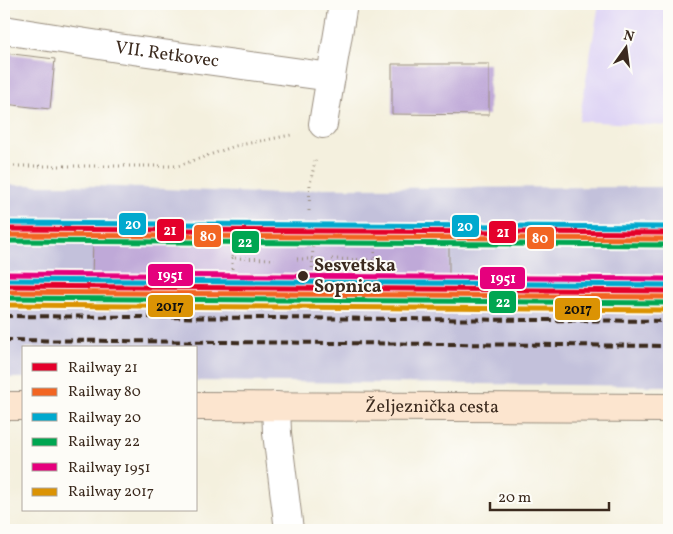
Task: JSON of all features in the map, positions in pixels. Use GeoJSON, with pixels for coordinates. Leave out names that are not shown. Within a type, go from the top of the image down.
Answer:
{"type":"FeatureCollection","features":[{"type":"Feature","properties":{"kind":"street"},"geometry":{"type":"LineString","coordinates":[[323,124],[343,4]]}},
{"type":"Feature","properties":{"kind":"street","name":"VII. Retkovec"},"geometry":{"type":"LineString","coordinates":[[4,30],[118,48],[331,77]]}},
{"type":"Feature","properties":{"kind":"street"},"geometry":{"type":"LineString","coordinates":[[4,406],[22,406]]}},
{"type":"Feature","properties":{"kind":"street","name":"Željeznička cesta"},"geometry":{"type":"LineString","coordinates":[[198,406],[669,408]]}},
{"type":"Feature","properties":{"kind":"street"},"geometry":{"type":"LineString","coordinates":[[276,406],[289,530]]}},
{"type":"Feature","properties":{"kind":"path"},"geometry":{"type":"LineString","coordinates":[[4,166],[178,166],[235,146],[297,134]]}},
{"type":"Feature","properties":{"kind":"path"},"geometry":{"type":"LineString","coordinates":[[309,211],[310,184],[318,151]]}},
{"type":"Feature","properties":{"kind":"path"},"geometry":{"type":"LineString","coordinates":[[232,241],[232,278]]}},
{"type":"Feature","properties":{"kind":"path"},"geometry":{"type":"LineString","coordinates":[[312,278],[313,241]]}},
{"type":"Feature","properties":{"kind":"path"},"geometry":{"type":"LineString","coordinates":[[375,241],[375,279]]}},
{"type":"Feature","properties":{"kind":"path"},"geometry":{"type":"LineString","coordinates":[[232,258],[275,259]]}},
{"type":"Feature","properties":{"kind":"path"},"geometry":{"type":"LineString","coordinates":[[297,259],[313,259]]}},
{"type":"Feature","properties":{"kind":"path"},"geometry":{"type":"LineString","coordinates":[[332,259],[375,260]]}},
{"type":"Feature","properties":{"kind":"shaded area"},"geometry":{"type":"Polygon","coordinates":[[[599,4],[669,4],[669,126],[579,121],[599,4]]]}},
{"type":"Feature","properties":{"kind":"shaded area"},"geometry":{"type":"Polygon","coordinates":[[[4,185],[71,185],[284,194],[324,188],[669,187],[669,386],[198,381],[198,346],[22,346],[22,378],[4,378],[4,185]]]}},
{"type":"Feature","properties":{"kind":"building"},"geometry":{"type":"Polygon","coordinates":[[[4,53],[55,59],[50,109],[4,104],[4,53]]]}},
{"type":"Feature","properties":{"kind":"building"},"geometry":{"type":"Polygon","coordinates":[[[392,64],[489,64],[489,115],[392,114],[392,64]]]}},
{"type":"Feature","properties":{"kind":"building"},"geometry":{"type":"Polygon","coordinates":[[[93,239],[449,242],[449,279],[92,277],[93,239]]]}},
{"type":"Feature","properties":{"kind":"railway"},"geometry":{"type":"LineString","coordinates":[[4,316],[669,321]]}},
{"type":"Feature","properties":{"kind":"railway"},"geometry":{"type":"LineString","coordinates":[[4,340],[669,346]]}},
{"type":"Feature","properties":{"kind":"rail line","name":"20"},"geometry":{"type":"LineString","coordinates":[[4,223],[669,227]]}},
{"type":"Feature","properties":{"kind":"rail line","name":"21"},"geometry":{"type":"LineString","coordinates":[[4,229],[669,233]]}},
{"type":"Feature","properties":{"kind":"rail line","name":"80"},"geometry":{"type":"LineString","coordinates":[[4,235],[669,239]]}},
{"type":"Feature","properties":{"kind":"rail line","name":"22"},"geometry":{"type":"LineString","coordinates":[[4,241],[669,245]]}},
{"type":"Feature","properties":{"kind":"rail line","name":"1951"},"geometry":{"type":"LineString","coordinates":[[4,274],[669,279]]}},
{"type":"Feature","properties":{"kind":"rail line","name":"20"},"geometry":{"type":"LineString","coordinates":[[4,280],[669,285]]}},
{"type":"Feature","properties":{"kind":"rail line","name":"21"},"geometry":{"type":"LineString","coordinates":[[4,286],[669,291]]}},
{"type":"Feature","properties":{"kind":"rail line","name":"80"},"geometry":{"type":"LineString","coordinates":[[4,292],[669,297]]}},
{"type":"Feature","properties":{"kind":"rail line","name":"22"},"geometry":{"type":"LineString","coordinates":[[4,298],[669,303]]}},
{"type":"Feature","properties":{"kind":"rail line","name":"2017"},"geometry":{"type":"LineString","coordinates":[[4,305],[669,310]]}},
{"type":"Feature","properties":{"kind":"place","name":"Sesvetska Sopnica"},"geometry":{"type":"Point","coordinates":[303,276]}}]}
